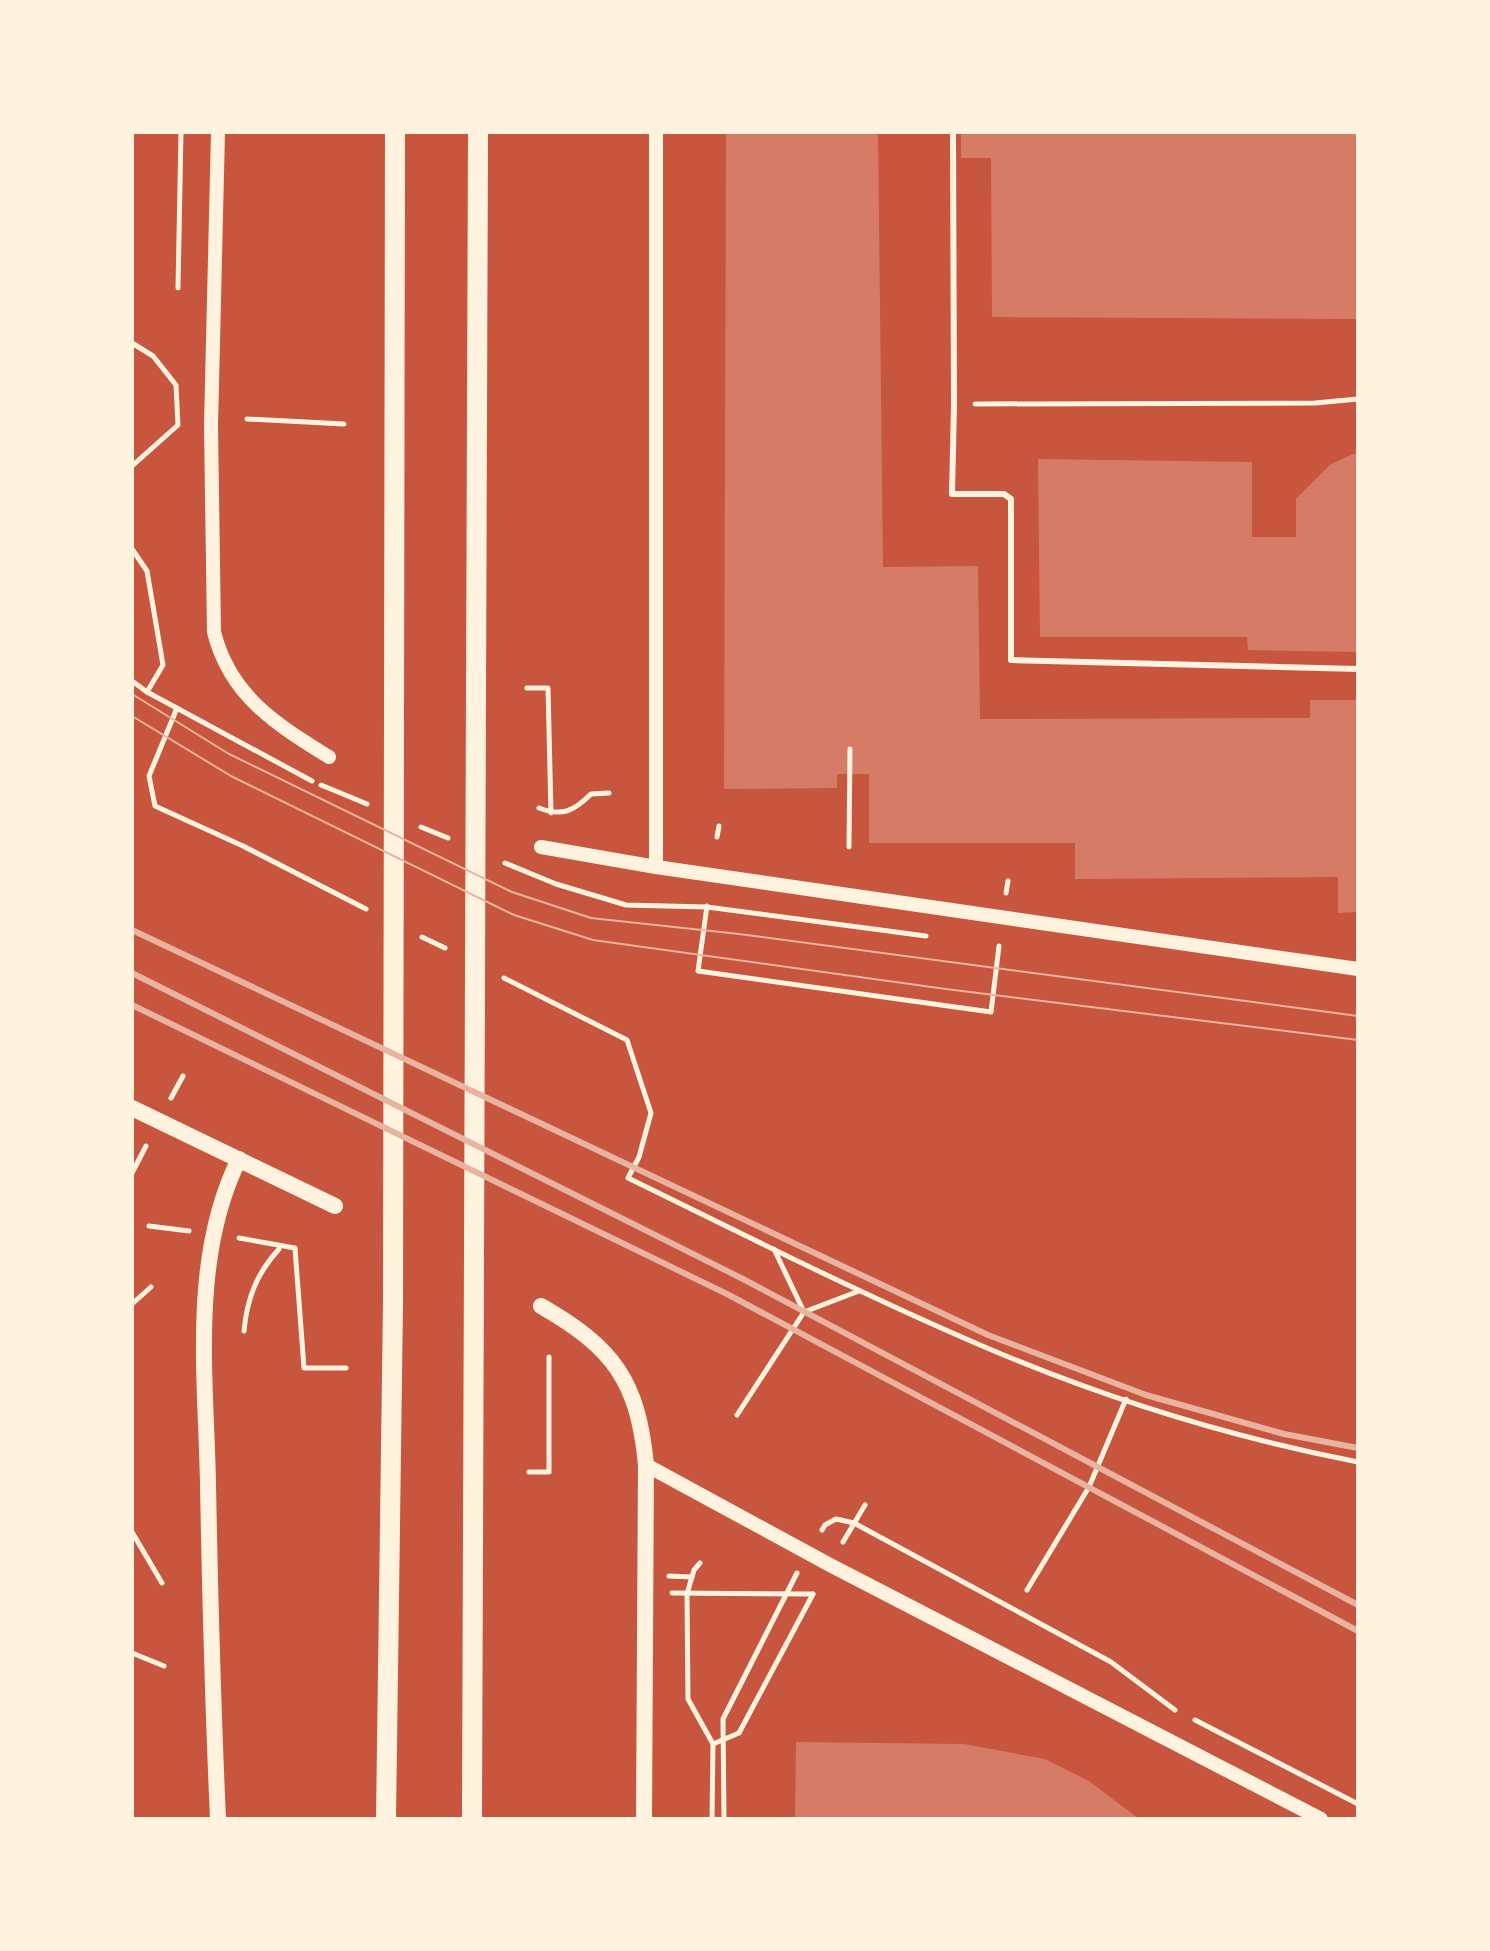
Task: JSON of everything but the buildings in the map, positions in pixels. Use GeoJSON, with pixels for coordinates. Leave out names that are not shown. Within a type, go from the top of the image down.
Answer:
{"type":"FeatureCollection","features":[{"type":"Feature","properties":{"kind":"main road"},"geometry":{"type":"LineString","coordinates":[[386,1819],[393,1302],[395,132]]}},
{"type":"Feature","properties":{"kind":"main road"},"geometry":{"type":"LineString","coordinates":[[472,1819],[478,132]]}},
{"type":"Feature","properties":{"kind":"main road"},"geometry":{"type":"LineString","coordinates":[[132,1108],[335,1206]]}},
{"type":"Feature","properties":{"kind":"main road"},"geometry":{"type":"LineString","coordinates":[[218,1819],[205,1313],[214,1234],[225,1188],[239,1159]]}},
{"type":"Feature","properties":{"kind":"main road"},"geometry":{"type":"LineString","coordinates":[[541,1306],[591,1338],[613,1361],[631,1389],[639,1416],[646,1465],[644,1819]]}},
{"type":"Feature","properties":{"kind":"street"},"geometry":{"type":"LineString","coordinates":[[218,132],[211,426],[214,632],[220,656],[230,675],[250,698],[277,723],[329,757]]}},
{"type":"Feature","properties":{"kind":"street"},"geometry":{"type":"LineString","coordinates":[[656,132],[656,867]]}},
{"type":"Feature","properties":{"kind":"street"},"geometry":{"type":"LineString","coordinates":[[541,847],[656,867],[1358,969]]}},
{"type":"Feature","properties":{"kind":"street"},"geometry":{"type":"LineString","coordinates":[[646,1465],[807,1553],[1317,1818]]}},
{"type":"Feature","properties":{"kind":"lane"},"geometry":{"type":"LineString","coordinates":[[953,132],[952,494],[1004,494],[1011,499],[1013,661],[1358,669]]}},
{"type":"Feature","properties":{"kind":"path"},"geometry":{"type":"LineString","coordinates":[[178,288],[181,132]]}},
{"type":"Feature","properties":{"kind":"path"},"geometry":{"type":"LineString","coordinates":[[132,343],[153,356],[176,385],[178,425],[132,466]]}},
{"type":"Feature","properties":{"kind":"path"},"geometry":{"type":"LineString","coordinates":[[954,404],[1315,403],[1358,399]]}},
{"type":"Feature","properties":{"kind":"path"},"geometry":{"type":"LineString","coordinates":[[247,419],[344,424]]}},
{"type":"Feature","properties":{"kind":"path"},"geometry":{"type":"LineString","coordinates":[[132,549],[147,571],[163,665],[147,692]]}},
{"type":"Feature","properties":{"kind":"path"},"geometry":{"type":"LineString","coordinates":[[527,688],[548,688],[551,813]]}},
{"type":"Feature","properties":{"kind":"path"},"geometry":{"type":"LineString","coordinates":[[177,708],[149,776],[155,806],[243,846],[371,911]]}},
{"type":"Feature","properties":{"kind":"path"},"geometry":{"type":"LineString","coordinates":[[849,847],[850,749]]}},
{"type":"Feature","properties":{"kind":"path"},"geometry":{"type":"LineString","coordinates":[[539,808],[551,813],[575,810],[591,794],[609,793]]}},
{"type":"Feature","properties":{"kind":"path"},"geometry":{"type":"LineString","coordinates":[[717,837],[719,826]]}},
{"type":"Feature","properties":{"kind":"path"},"geometry":{"type":"LineString","coordinates":[[938,938],[707,907],[698,971],[991,1012],[1000,935]]}},
{"type":"Feature","properties":{"kind":"path"},"geometry":{"type":"LineString","coordinates":[[414,933],[456,954]]}},
{"type":"Feature","properties":{"kind":"path"},"geometry":{"type":"LineString","coordinates":[[984,944],[999,946]]}},
{"type":"Feature","properties":{"kind":"path"},"geometry":{"type":"LineString","coordinates":[[499,976],[627,1040],[651,1113],[639,1157],[628,1178],[983,1346],[1126,1399],[1280,1447],[1358,1462]]}},
{"type":"Feature","properties":{"kind":"path"},"geometry":{"type":"LineString","coordinates":[[149,1226],[295,1248],[304,1368],[346,1368]]}},
{"type":"Feature","properties":{"kind":"path"},"geometry":{"type":"LineString","coordinates":[[244,1331],[246,1307],[254,1283],[279,1249]]}},
{"type":"Feature","properties":{"kind":"path"},"geometry":{"type":"LineString","coordinates":[[774,1249],[804,1312]]}},
{"type":"Feature","properties":{"kind":"path"},"geometry":{"type":"LineString","coordinates":[[132,1304],[151,1287]]}},
{"type":"Feature","properties":{"kind":"path"},"geometry":{"type":"LineString","coordinates":[[737,1415],[804,1312],[860,1290]]}},
{"type":"Feature","properties":{"kind":"path"},"geometry":{"type":"LineString","coordinates":[[529,1472],[549,1472],[549,1357]]}},
{"type":"Feature","properties":{"kind":"path"},"geometry":{"type":"LineString","coordinates":[[1027,1590],[1089,1487],[1126,1399]]}},
{"type":"Feature","properties":{"kind":"path"},"geometry":{"type":"LineString","coordinates":[[839,1548],[865,1505]]}},
{"type":"Feature","properties":{"kind":"path"},"geometry":{"type":"LineString","coordinates":[[807,1553],[825,1525],[836,1519],[854,1523],[1111,1662],[1172,1708],[1358,1804]]}},
{"type":"Feature","properties":{"kind":"path"},"geometry":{"type":"LineString","coordinates":[[132,1532],[162,1583]]}},
{"type":"Feature","properties":{"kind":"path"},"geometry":{"type":"LineString","coordinates":[[700,1563],[694,1570],[687,1594],[688,1699],[713,1744],[712,1819]]}},
{"type":"Feature","properties":{"kind":"path"},"geometry":{"type":"LineString","coordinates":[[724,1819],[723,1719],[792,1582]]}},
{"type":"Feature","properties":{"kind":"path"},"geometry":{"type":"LineString","coordinates":[[713,1744],[739,1733],[818,1586]]}},
{"type":"Feature","properties":{"kind":"path"},"geometry":{"type":"LineString","coordinates":[[687,1594],[813,1594]]}},
{"type":"Feature","properties":{"kind":"path"},"geometry":{"type":"LineString","coordinates":[[132,1653],[164,1666]]}},
{"type":"Feature","properties":{"kind":"tram line"},"geometry":{"type":"LineString","coordinates":[[132,694],[229,754],[512,892],[591,918],[739,934],[1358,1016]]}},
{"type":"Feature","properties":{"kind":"tram line"},"geometry":{"type":"LineString","coordinates":[[132,716],[231,776],[514,915],[593,940],[946,989],[1358,1040]]}},
{"type":"Feature","properties":{"kind":"railway"},"geometry":{"type":"LineString","coordinates":[[132,930],[988,1335],[1146,1395],[1284,1434],[1358,1448]]}},
{"type":"Feature","properties":{"kind":"railway"},"geometry":{"type":"LineString","coordinates":[[132,973],[743,1279],[1358,1605]]}},
{"type":"Feature","properties":{"kind":"railway"},"geometry":{"type":"LineString","coordinates":[[132,1005],[727,1294],[1358,1631]]}}]}
